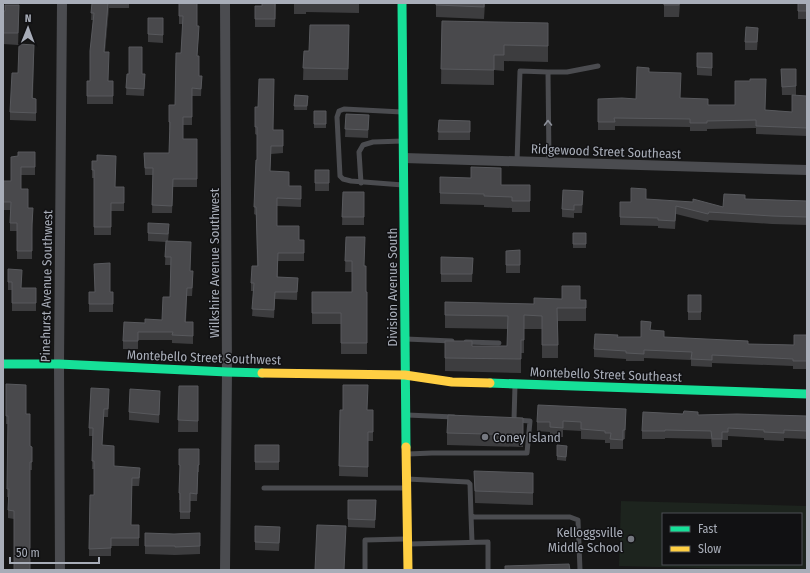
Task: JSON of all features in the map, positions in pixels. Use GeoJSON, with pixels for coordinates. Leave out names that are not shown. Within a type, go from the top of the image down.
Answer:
{"type":"FeatureCollection","features":[{"type":"Feature","properties":{"kind":"street","name":"Pinehurst Avenue Southwest"},"geometry":{"type":"LineString","coordinates":[[60,570],[58,364],[62,3]]}},
{"type":"Feature","properties":{"kind":"street","name":"Wilkshire Avenue Southwest"},"geometry":{"type":"LineString","coordinates":[[225,3],[227,372],[225,570]]}},
{"type":"Feature","properties":{"kind":"street","name":"Division Avenue South"},"geometry":{"type":"LineString","coordinates":[[402,3],[408,570]]}},
{"type":"Feature","properties":{"kind":"street","name":"Ridgewood Street Southeast"},"geometry":{"type":"LineString","coordinates":[[404,158],[807,170]]}},
{"type":"Feature","properties":{"kind":"street","name":"Montebello Street Southwest"},"geometry":{"type":"LineString","coordinates":[[3,364],[58,364],[227,372],[405,375]]}},
{"type":"Feature","properties":{"kind":"street","name":"Montebello Street Southeast"},"geometry":{"type":"LineString","coordinates":[[405,375],[452,382],[807,394]]}},
{"type":"Feature","properties":{"kind":"lane"},"geometry":{"type":"LineString","coordinates":[[517,162],[520,71],[567,72],[598,66]]}},
{"type":"Feature","properties":{"kind":"lane"},"geometry":{"type":"LineString","coordinates":[[548,72],[549,162]]}},
{"type":"Feature","properties":{"kind":"lane"},"geometry":{"type":"LineString","coordinates":[[404,112],[344,109],[339,111],[337,117],[340,176],[343,179],[361,183],[404,185]]}},
{"type":"Feature","properties":{"kind":"lane"},"geometry":{"type":"LineString","coordinates":[[361,183],[359,152],[363,145],[374,142],[404,141]]}},
{"type":"Feature","properties":{"kind":"lane"},"geometry":{"type":"LineString","coordinates":[[405,339],[499,343]]}},
{"type":"Feature","properties":{"kind":"lane"},"geometry":{"type":"LineString","coordinates":[[514,420],[515,384]]}},
{"type":"Feature","properties":{"kind":"lane"},"geometry":{"type":"LineString","coordinates":[[406,415],[461,417]]}},
{"type":"Feature","properties":{"kind":"lane"},"geometry":{"type":"LineString","coordinates":[[406,454],[527,453],[530,421],[506,420]]}},
{"type":"Feature","properties":{"kind":"lane"},"geometry":{"type":"LineString","coordinates":[[264,488],[468,482],[470,484],[472,542]]}},
{"type":"Feature","properties":{"kind":"lane"},"geometry":{"type":"LineString","coordinates":[[471,515],[474,517],[570,516],[578,520],[580,570]]}},
{"type":"Feature","properties":{"kind":"lane"},"geometry":{"type":"LineString","coordinates":[[365,570],[365,540],[488,542],[488,570]]}},
{"type":"Feature","properties":{"kind":"shaded area"},"geometry":{"type":"Polygon","coordinates":[[[621,501],[807,506],[807,570],[619,566],[621,501]]]}},
{"type":"Feature","properties":{"kind":"building"},"geometry":{"type":"Polygon","coordinates":[[[92,3],[108,3],[104,52],[109,52],[108,81],[113,81],[113,96],[87,96],[87,81],[90,81],[90,51],[94,13],[91,13],[92,3]]]}},
{"type":"Feature","properties":{"kind":"building"},"geometry":{"type":"Polygon","coordinates":[[[179,3],[197,3],[197,26],[199,26],[197,56],[199,56],[199,76],[202,76],[201,89],[192,88],[192,117],[183,117],[183,139],[197,139],[197,179],[173,179],[172,206],[152,205],[153,168],[145,168],[144,153],[169,153],[169,105],[175,105],[176,53],[181,53],[183,16],[179,16],[179,3]]]}},
{"type":"Feature","properties":{"kind":"building"},"geometry":{"type":"Polygon","coordinates":[[[262,3],[275,3],[275,19],[255,19],[255,6],[262,6],[262,3]]]}},
{"type":"Feature","properties":{"kind":"building"},"geometry":{"type":"Polygon","coordinates":[[[436,3],[484,3],[484,7],[436,5],[436,3]]]}},
{"type":"Feature","properties":{"kind":"building"},"geometry":{"type":"Polygon","coordinates":[[[664,3],[679,3],[679,5],[664,5],[664,3]]]}},
{"type":"Feature","properties":{"kind":"building"},"geometry":{"type":"Polygon","coordinates":[[[798,3],[807,3],[807,11],[798,11],[798,3]]]}},
{"type":"Feature","properties":{"kind":"building"},"geometry":{"type":"Polygon","coordinates":[[[5,5],[19,5],[18,33],[3,33],[3,11],[5,11],[5,5]]]}},
{"type":"Feature","properties":{"kind":"building"},"geometry":{"type":"Polygon","coordinates":[[[148,18],[163,18],[163,35],[148,34],[148,18]]]}},
{"type":"Feature","properties":{"kind":"building"},"geometry":{"type":"Polygon","coordinates":[[[442,21],[548,23],[548,46],[504,45],[504,55],[494,55],[494,70],[441,69],[442,21]]]}},
{"type":"Feature","properties":{"kind":"building"},"geometry":{"type":"Polygon","coordinates":[[[310,25],[349,25],[348,69],[303,68],[304,51],[309,51],[310,25]]]}},
{"type":"Feature","properties":{"kind":"building"},"geometry":{"type":"Polygon","coordinates":[[[746,27],[758,28],[757,42],[745,42],[746,27]]]}},
{"type":"Feature","properties":{"kind":"building"},"geometry":{"type":"Polygon","coordinates":[[[19,44],[34,45],[32,98],[36,99],[36,113],[10,112],[12,73],[18,73],[19,44]]]}},
{"type":"Feature","properties":{"kind":"building"},"geometry":{"type":"Polygon","coordinates":[[[129,47],[142,47],[142,74],[145,74],[144,89],[126,88],[127,74],[129,74],[129,47]]]}},
{"type":"Feature","properties":{"kind":"building"},"geometry":{"type":"Polygon","coordinates":[[[697,53],[712,53],[712,68],[697,67],[697,53]]]}},
{"type":"Feature","properties":{"kind":"building"},"geometry":{"type":"Polygon","coordinates":[[[637,67],[649,68],[649,72],[681,73],[680,98],[708,99],[708,105],[735,105],[735,81],[766,79],[765,110],[792,112],[792,95],[807,96],[807,128],[756,126],[756,120],[707,121],[707,123],[690,123],[690,119],[614,118],[615,122],[598,122],[598,99],[636,99],[637,67]]]}},
{"type":"Feature","properties":{"kind":"building"},"geometry":{"type":"Polygon","coordinates":[[[781,69],[796,69],[796,86],[782,87],[781,69]]]}},
{"type":"Feature","properties":{"kind":"building"},"geometry":{"type":"Polygon","coordinates":[[[259,79],[274,79],[273,130],[283,130],[283,146],[271,146],[270,171],[289,172],[289,186],[301,186],[301,199],[277,198],[277,226],[299,226],[299,240],[304,240],[304,253],[278,253],[277,277],[298,278],[297,292],[275,292],[274,310],[252,309],[254,283],[251,283],[252,266],[258,266],[256,207],[254,207],[257,160],[257,127],[255,127],[255,107],[258,107],[259,79]]]}},
{"type":"Feature","properties":{"kind":"building"},"geometry":{"type":"Polygon","coordinates":[[[295,95],[308,96],[307,106],[294,106],[295,95]]]}},
{"type":"Feature","properties":{"kind":"building"},"geometry":{"type":"Polygon","coordinates":[[[314,111],[326,111],[326,124],[314,124],[314,111]]]}},
{"type":"Feature","properties":{"kind":"building"},"geometry":{"type":"Polygon","coordinates":[[[346,114],[369,115],[368,130],[345,129],[346,114]]]}},
{"type":"Feature","properties":{"kind":"building"},"geometry":{"type":"Polygon","coordinates":[[[439,120],[470,121],[470,132],[438,132],[439,120]]]}},
{"type":"Feature","properties":{"kind":"building"},"geometry":{"type":"Polygon","coordinates":[[[18,152],[35,152],[35,167],[21,167],[21,189],[28,189],[28,208],[33,208],[32,251],[17,251],[17,223],[10,223],[11,202],[3,202],[3,181],[11,181],[11,157],[18,156],[18,152]]]}},
{"type":"Feature","properties":{"kind":"building"},"geometry":{"type":"Polygon","coordinates":[[[97,155],[116,156],[115,187],[124,187],[124,203],[111,203],[111,227],[94,227],[94,170],[92,170],[92,161],[97,161],[97,155]]]}},
{"type":"Feature","properties":{"kind":"building"},"geometry":{"type":"Polygon","coordinates":[[[471,167],[501,168],[501,185],[530,185],[530,201],[512,201],[512,197],[484,196],[484,194],[440,193],[440,177],[471,178],[471,167]]]}},
{"type":"Feature","properties":{"kind":"building"},"geometry":{"type":"Polygon","coordinates":[[[315,170],[329,170],[329,183],[315,183],[315,170]]]}},
{"type":"Feature","properties":{"kind":"building"},"geometry":{"type":"Polygon","coordinates":[[[631,188],[646,189],[646,199],[693,202],[693,199],[723,207],[724,194],[745,195],[745,199],[807,201],[807,217],[709,212],[708,214],[676,206],[675,221],[658,220],[658,218],[620,217],[620,202],[631,202],[631,188]]]}},
{"type":"Feature","properties":{"kind":"building"},"geometry":{"type":"Polygon","coordinates":[[[563,190],[583,191],[582,205],[574,205],[574,210],[562,209],[563,190]]]}},
{"type":"Feature","properties":{"kind":"building"},"geometry":{"type":"Polygon","coordinates":[[[343,192],[364,192],[364,217],[342,217],[343,192]]]}},
{"type":"Feature","properties":{"kind":"building"},"geometry":{"type":"Polygon","coordinates":[[[148,223],[169,224],[168,234],[148,233],[148,223]]]}},
{"type":"Feature","properties":{"kind":"building"},"geometry":{"type":"Polygon","coordinates":[[[573,233],[586,233],[586,244],[573,244],[573,233]]]}},
{"type":"Feature","properties":{"kind":"building"},"geometry":{"type":"Polygon","coordinates":[[[346,237],[365,237],[364,266],[366,266],[367,343],[341,343],[341,313],[312,313],[312,292],[352,292],[352,261],[345,261],[346,237]]]}},
{"type":"Feature","properties":{"kind":"building"},"geometry":{"type":"Polygon","coordinates":[[[166,241],[191,242],[190,271],[193,271],[192,288],[187,288],[185,322],[193,322],[193,336],[172,335],[173,332],[138,332],[138,341],[123,341],[124,322],[145,323],[145,319],[162,320],[163,297],[170,297],[171,257],[165,257],[166,241]]]}},
{"type":"Feature","properties":{"kind":"building"},"geometry":{"type":"Polygon","coordinates":[[[520,250],[520,265],[506,265],[506,251],[520,250]]]}},
{"type":"Feature","properties":{"kind":"building"},"geometry":{"type":"Polygon","coordinates":[[[441,257],[473,258],[472,274],[441,274],[441,257]]]}},
{"type":"Feature","properties":{"kind":"building"},"geometry":{"type":"Polygon","coordinates":[[[110,263],[110,292],[113,292],[113,304],[89,304],[89,292],[95,292],[94,264],[110,263]]]}},
{"type":"Feature","properties":{"kind":"building"},"geometry":{"type":"Polygon","coordinates":[[[8,269],[22,270],[21,288],[36,288],[36,303],[12,303],[12,282],[8,282],[8,269]]]}},
{"type":"Feature","properties":{"kind":"building"},"geometry":{"type":"Polygon","coordinates":[[[562,286],[580,286],[580,300],[586,300],[586,308],[557,308],[558,345],[542,345],[542,316],[524,315],[524,340],[521,340],[521,359],[445,358],[445,341],[472,341],[472,346],[507,346],[508,316],[445,315],[445,302],[534,304],[534,298],[562,299],[562,286]]]}},
{"type":"Feature","properties":{"kind":"building"},"geometry":{"type":"Polygon","coordinates":[[[688,295],[701,295],[701,312],[688,312],[688,295]]]}},
{"type":"Feature","properties":{"kind":"building"},"geometry":{"type":"Polygon","coordinates":[[[641,321],[651,322],[650,330],[664,331],[664,337],[748,341],[748,344],[794,345],[794,335],[807,335],[807,361],[712,355],[712,360],[691,359],[692,352],[644,350],[644,354],[594,349],[595,334],[618,335],[617,337],[641,337],[641,321]]]}},
{"type":"Feature","properties":{"kind":"building"},"geometry":{"type":"Polygon","coordinates":[[[6,384],[26,385],[26,414],[30,414],[30,446],[32,447],[32,462],[30,462],[30,570],[14,570],[14,511],[8,510],[9,489],[7,489],[8,416],[6,416],[6,384]]]}},
{"type":"Feature","properties":{"kind":"building"},"geometry":{"type":"Polygon","coordinates":[[[343,385],[368,385],[367,410],[373,410],[373,432],[368,432],[368,467],[339,466],[340,410],[343,410],[343,385]]]}},
{"type":"Feature","properties":{"kind":"building"},"geometry":{"type":"Polygon","coordinates":[[[179,386],[198,386],[198,421],[178,420],[179,386]]]}},
{"type":"Feature","properties":{"kind":"building"},"geometry":{"type":"Polygon","coordinates":[[[91,388],[109,389],[108,409],[104,409],[102,445],[114,446],[114,466],[140,468],[139,478],[132,478],[131,525],[139,525],[139,538],[111,538],[111,548],[89,549],[90,495],[94,495],[94,461],[92,461],[93,428],[89,428],[91,388]]]}},
{"type":"Feature","properties":{"kind":"building"},"geometry":{"type":"Polygon","coordinates":[[[130,389],[160,391],[159,415],[129,412],[130,389]]]}},
{"type":"Feature","properties":{"kind":"building"},"geometry":{"type":"Polygon","coordinates":[[[538,405],[626,409],[623,440],[610,439],[611,433],[605,433],[605,431],[581,429],[581,422],[563,421],[563,428],[550,427],[550,422],[537,422],[538,405]]]}},
{"type":"Feature","properties":{"kind":"building"},"geometry":{"type":"Polygon","coordinates":[[[684,411],[698,412],[698,415],[737,414],[807,416],[807,431],[784,430],[784,433],[764,432],[764,430],[728,428],[728,432],[722,432],[722,439],[712,439],[711,431],[642,431],[643,412],[683,414],[684,411]]]}},
{"type":"Feature","properties":{"kind":"building"},"geometry":{"type":"Polygon","coordinates":[[[448,415],[523,418],[523,435],[447,433],[448,415]]]}},
{"type":"Feature","properties":{"kind":"building"},"geometry":{"type":"Polygon","coordinates":[[[255,445],[279,445],[279,462],[255,462],[255,445]]]}},
{"type":"Feature","properties":{"kind":"building"},"geometry":{"type":"Polygon","coordinates":[[[557,445],[567,446],[566,457],[557,456],[557,445]]]}},
{"type":"Feature","properties":{"kind":"building"},"geometry":{"type":"Polygon","coordinates":[[[179,449],[199,449],[197,494],[190,493],[190,512],[180,512],[179,449]]]}},
{"type":"Feature","properties":{"kind":"building"},"geometry":{"type":"Polygon","coordinates":[[[474,471],[533,473],[533,493],[475,491],[474,471]]]}},
{"type":"Feature","properties":{"kind":"building"},"geometry":{"type":"Polygon","coordinates":[[[348,500],[376,500],[375,520],[348,519],[348,500]]]}},
{"type":"Feature","properties":{"kind":"building"},"geometry":{"type":"Polygon","coordinates":[[[317,525],[346,526],[344,570],[315,570],[317,525]]]}},
{"type":"Feature","properties":{"kind":"building"},"geometry":{"type":"Polygon","coordinates":[[[255,526],[280,527],[279,543],[255,542],[255,526]]]}},
{"type":"Feature","properties":{"kind":"building"},"geometry":{"type":"Polygon","coordinates":[[[145,533],[200,533],[200,546],[145,546],[145,533]]]}},
{"type":"Feature","properties":{"kind":"building"},"geometry":{"type":"Polygon","coordinates":[[[569,564],[570,570],[505,570],[505,566],[569,564]]]}},
{"type":"Feature","properties":{"kind":"traffic: fast"},"geometry":{"type":"LineString","coordinates":[[402,3],[406,447]]}},
{"type":"Feature","properties":{"kind":"traffic: fast"},"geometry":{"type":"LineString","coordinates":[[3,364],[59,364],[262,373]]}},
{"type":"Feature","properties":{"kind":"traffic: fast"},"geometry":{"type":"LineString","coordinates":[[490,383],[807,394]]}},
{"type":"Feature","properties":{"kind":"traffic: slow"},"geometry":{"type":"LineString","coordinates":[[262,373],[405,375],[452,382],[490,383]]}},
{"type":"Feature","properties":{"kind":"traffic: slow"},"geometry":{"type":"LineString","coordinates":[[406,447],[408,570]]}},
{"type":"Feature","properties":{"kind":"place","name":"Coney Island"},"geometry":{"type":"Point","coordinates":[485,437]}},
{"type":"Feature","properties":{"kind":"place","name":"Kelloggsville Middle School"},"geometry":{"type":"Point","coordinates":[631,539]}}]}
